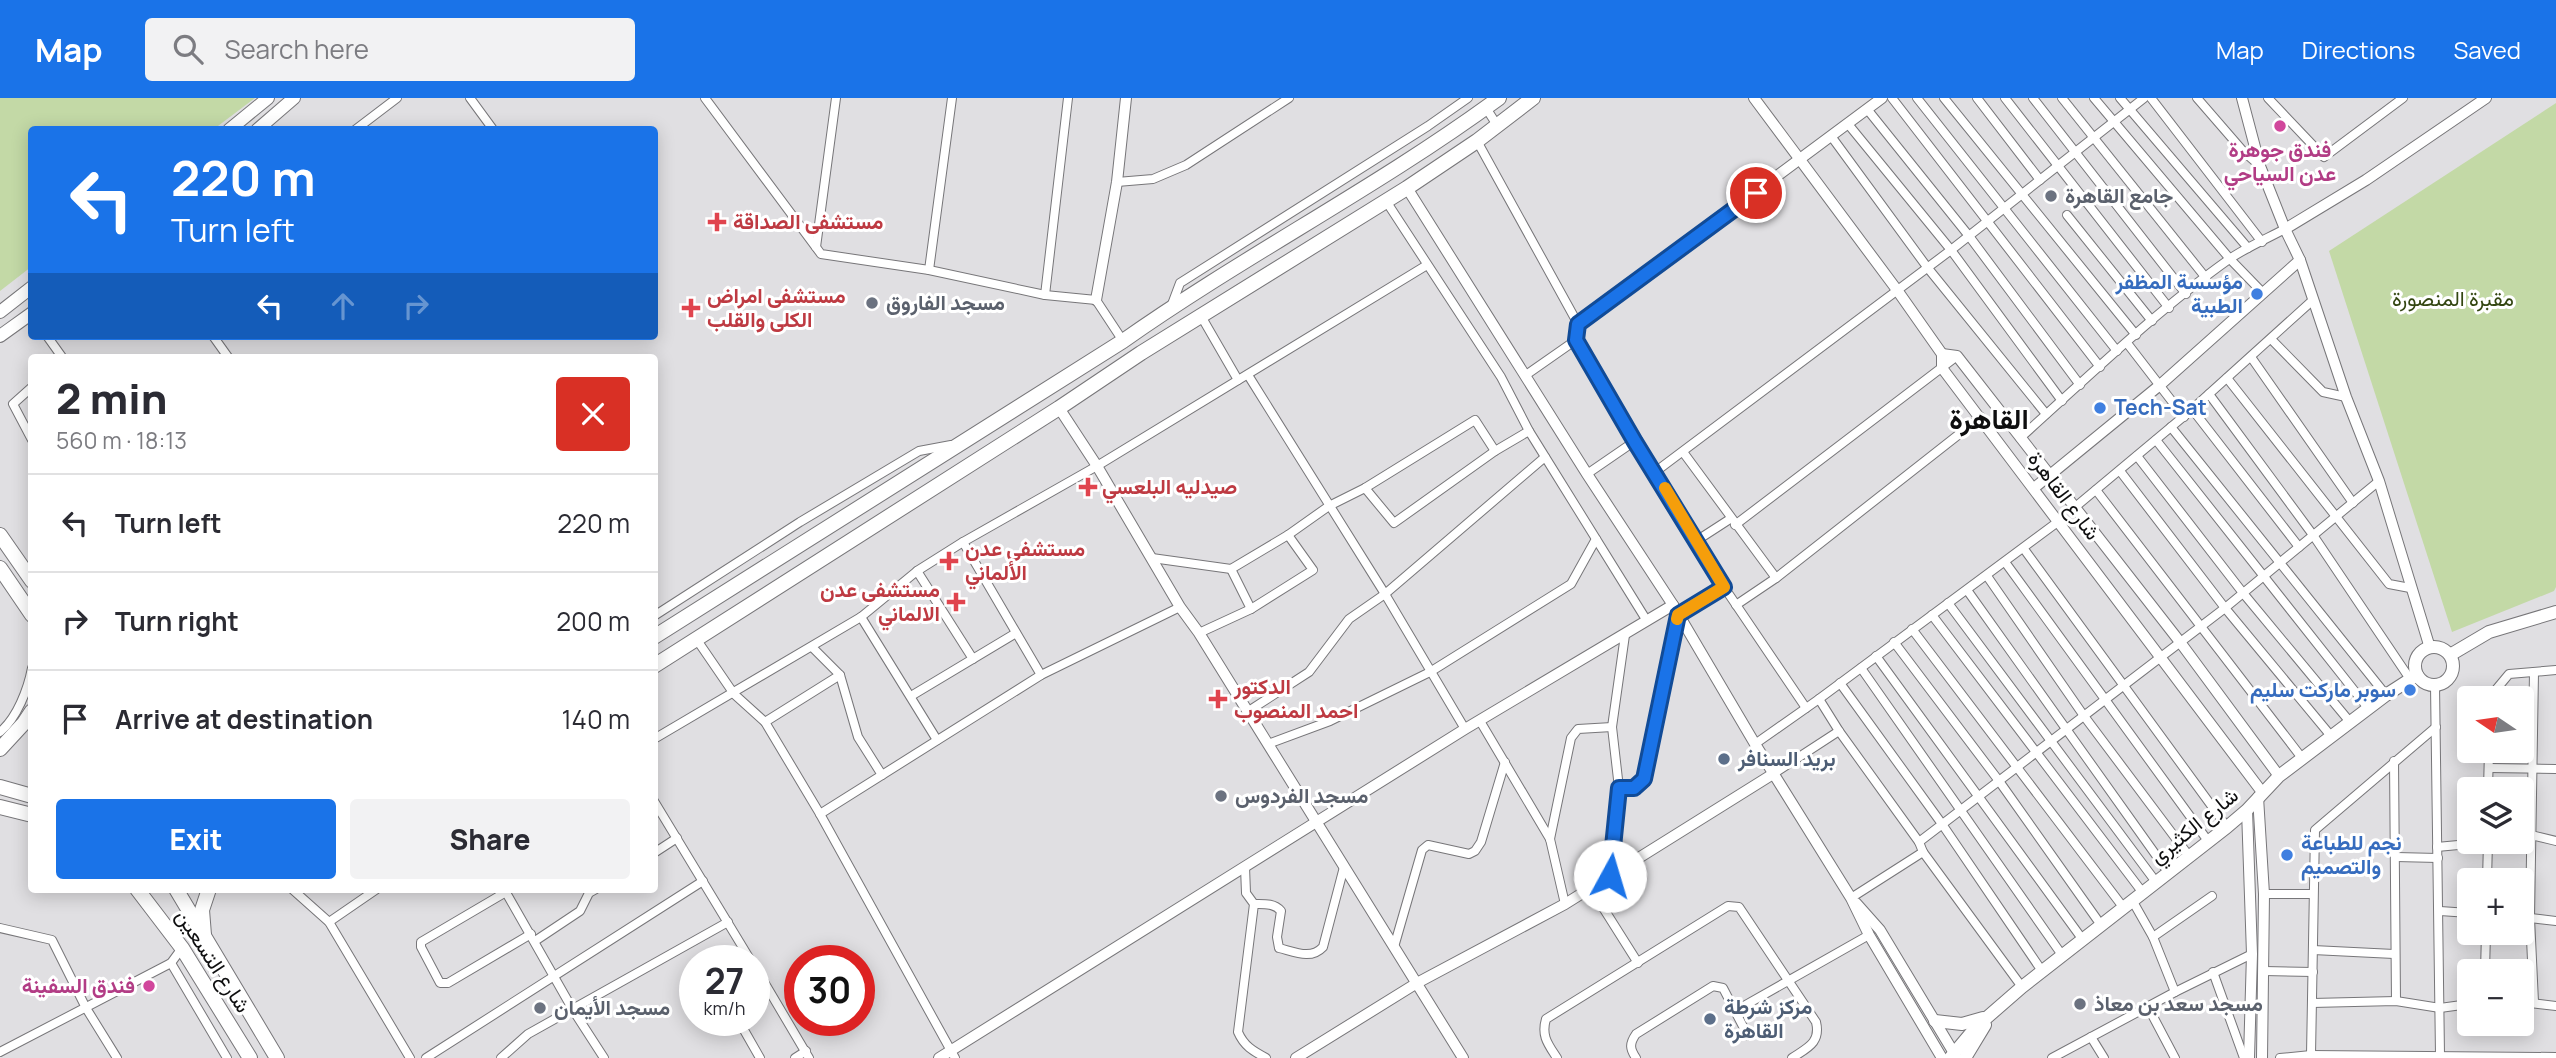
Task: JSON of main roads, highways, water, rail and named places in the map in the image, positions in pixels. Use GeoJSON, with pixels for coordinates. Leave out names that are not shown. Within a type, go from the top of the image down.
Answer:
{"type":"FeatureCollection","features":[{"type":"Feature","properties":{"kind":"main road"},"geometry":{"type":"LineString","coordinates":[[234,126],[268,98]]}},
{"type":"Feature","properties":{"kind":"main road"},"geometry":{"type":"LineString","coordinates":[[262,126],[294,98]]}},
{"type":"Feature","properties":{"kind":"main road"},"geometry":{"type":"LineString","coordinates":[[658,634],[961,444],[1171,307],[1394,171],[1499,98]]}},
{"type":"Feature","properties":{"kind":"main road"},"geometry":{"type":"LineString","coordinates":[[658,664],[1141,353],[1407,188],[1477,141],[1533,98]]}},
{"type":"Feature","properties":{"kind":"main road"},"geometry":{"type":"LineString","coordinates":[[0,312],[28,290]]}},
{"type":"Feature","properties":{"kind":"main road"},"geometry":{"type":"LineString","coordinates":[[0,337],[28,316]]}},
{"type":"Feature","properties":{"kind":"main road"},"geometry":{"type":"LineString","coordinates":[[0,536],[28,575]]}},
{"type":"Feature","properties":{"kind":"main road"},"geometry":{"type":"LineString","coordinates":[[0,568],[28,609]]}},
{"type":"Feature","properties":{"kind":"main road"},"geometry":{"type":"LineString","coordinates":[[2450,656],[2489,632],[2556,612]]}},
{"type":"Feature","properties":{"kind":"main road"},"geometry":{"type":"LineString","coordinates":[[2430,648],[2443,649],[2450,656],[2453,672],[2446,682],[2435,685],[2414,677],[2416,660],[2421,652],[2430,648]]}},
{"type":"Feature","properties":{"kind":"main road","name":"شارع الكثيري"},"geometry":{"type":"LineString","coordinates":[[1954,1057],[1997,1008],[2022,987],[2227,827],[2279,776],[2368,708],[2414,677]]}},
{"type":"Feature","properties":{"kind":"main road"},"geometry":{"type":"LineString","coordinates":[[0,749],[28,717]]}},
{"type":"Feature","properties":{"kind":"main road"},"geometry":{"type":"LineString","coordinates":[[0,787],[28,795]]}},
{"type":"Feature","properties":{"kind":"main road"},"geometry":{"type":"LineString","coordinates":[[0,807],[28,814]]}},
{"type":"Feature","properties":{"kind":"main road","name":"شارع التسعين"},"geometry":{"type":"LineString","coordinates":[[140,893],[182,948],[250,1058]]}},
{"type":"Feature","properties":{"kind":"main road","name":"شارع التسعين"},"geometry":{"type":"LineString","coordinates":[[178,893],[276,1058]]}},
{"type":"Feature","properties":{"kind":"main road"},"geometry":{"type":"LineString","coordinates":[[204,940],[202,910],[208,893]]}},
{"type":"Feature","properties":{"kind":"main road"},"geometry":{"type":"LineString","coordinates":[[1935,1021],[1984,1023],[1977,1058]]}},
{"type":"Feature","properties":{"kind":"place","name":"فندق جوهرة عدن السياحي"},"geometry":{"type":"Point","coordinates":[2280,126]}},
{"type":"Feature","properties":{"kind":"place","name":"جامع القاهرة"},"geometry":{"type":"Point","coordinates":[2051,196]}},
{"type":"Feature","properties":{"kind":"place","name":"مستشفى الصداقة"},"geometry":{"type":"Point","coordinates":[717,222]}},
{"type":"Feature","properties":{"kind":"place","name":"مؤسسة المظفر الطبية"},"geometry":{"type":"Point","coordinates":[2257,294]}},
{"type":"Feature","properties":{"kind":"place","name":"مسجد الفاروق"},"geometry":{"type":"Point","coordinates":[872,303]}},
{"type":"Feature","properties":{"kind":"place","name":"مستشفى امراض الكلى والقلب"},"geometry":{"type":"Point","coordinates":[691,308]}},
{"type":"Feature","properties":{"kind":"place","name":"Tech-Sat"},"geometry":{"type":"Point","coordinates":[2100,408]}},
{"type":"Feature","properties":{"kind":"place","name":"صيدليه البلعسي"},"geometry":{"type":"Point","coordinates":[1088,487]}},
{"type":"Feature","properties":{"kind":"place","name":"مستشفى عدن الألماني"},"geometry":{"type":"Point","coordinates":[949,561]}},
{"type":"Feature","properties":{"kind":"place","name":"مستشفى عدن الالماني"},"geometry":{"type":"Point","coordinates":[956,602]}},
{"type":"Feature","properties":{"kind":"place","name":"سوبر ماركت سليم"},"geometry":{"type":"Point","coordinates":[2410,690]}},
{"type":"Feature","properties":{"kind":"place","name":"الدكتور احمد المنصوب"},"geometry":{"type":"Point","coordinates":[1218,699]}},
{"type":"Feature","properties":{"kind":"place","name":"بريد السنافر"},"geometry":{"type":"Point","coordinates":[1724,759]}},
{"type":"Feature","properties":{"kind":"place","name":"مسجد الفردوس"},"geometry":{"type":"Point","coordinates":[1221,796]}},
{"type":"Feature","properties":{"kind":"place","name":"نجم للطباعة والتصميم"},"geometry":{"type":"Point","coordinates":[2287,855]}},
{"type":"Feature","properties":{"kind":"place","name":"فندق السفينة"},"geometry":{"type":"Point","coordinates":[149,986]}},
{"type":"Feature","properties":{"kind":"place","name":"مسجد سعد بن معاذ"},"geometry":{"type":"Point","coordinates":[2080,1004]}},
{"type":"Feature","properties":{"kind":"place","name":"مسجد الأيمان"},"geometry":{"type":"Point","coordinates":[540,1008]}},
{"type":"Feature","properties":{"kind":"place","name":"مركز شرطة القاهرة"},"geometry":{"type":"Point","coordinates":[1710,1019]}},
{"type":"Feature","properties":{"kind":"district","name":"القاهرة"},"geometry":{"type":"Point","coordinates":[1989,419]}},
{"type":"Feature","properties":{"kind":"park label","name":"مقبرة المنصورة"},"geometry":{"type":"Point","coordinates":[2453,299]}}]}
